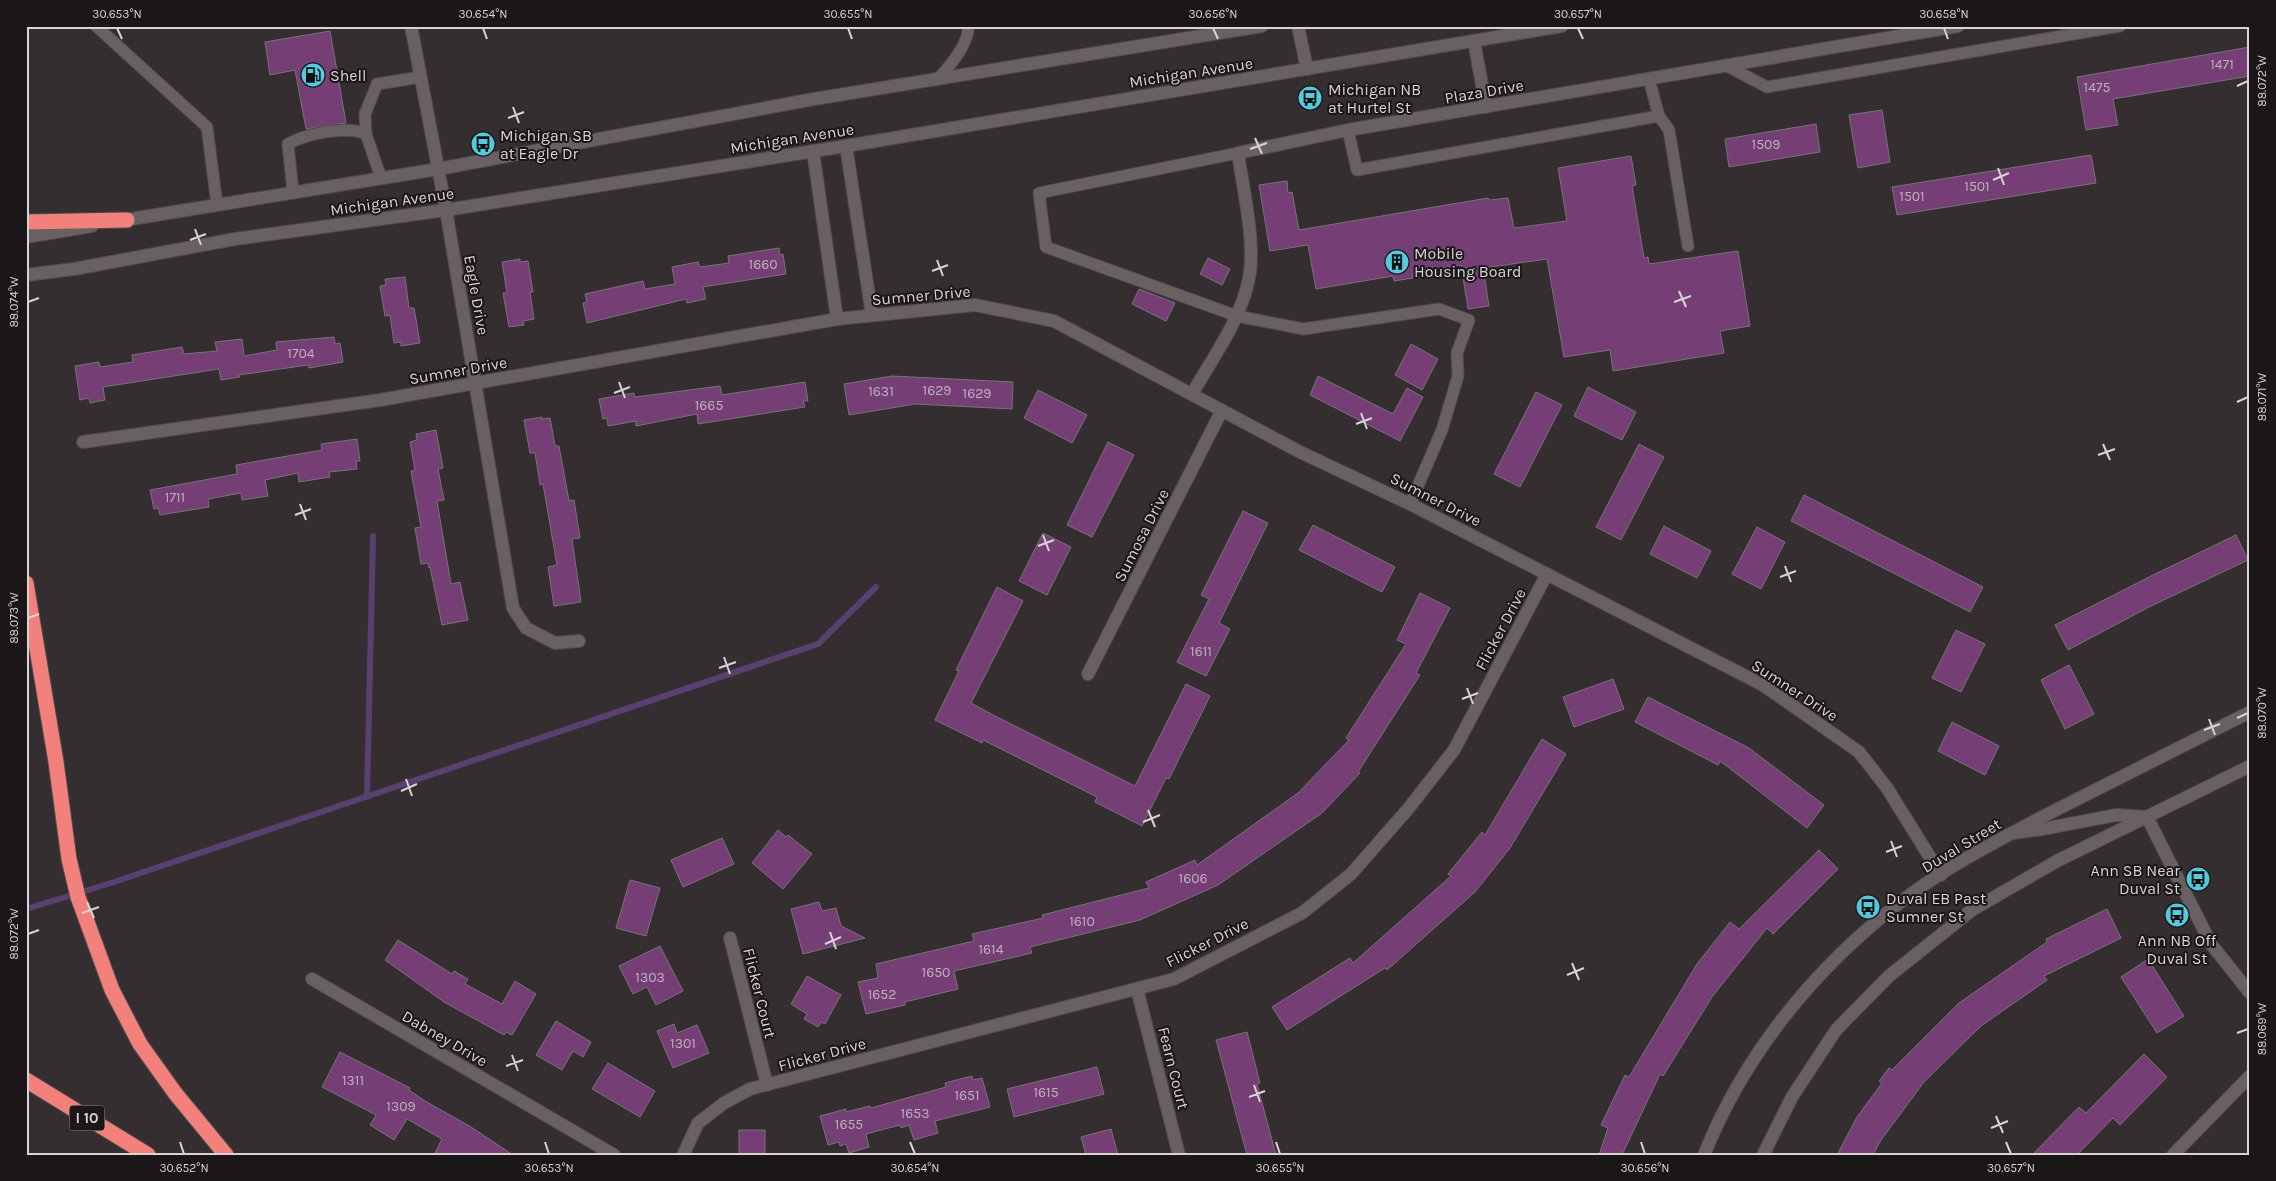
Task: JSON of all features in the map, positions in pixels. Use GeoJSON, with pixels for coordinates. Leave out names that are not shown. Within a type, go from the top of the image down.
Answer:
{"type":"FeatureCollection","features":[{"type":"Feature","properties":{"kind":"highway"},"geometry":{"type":"LineString","coordinates":[[26,222],[128,220]]}},
{"type":"Feature","properties":{"kind":"highway"},"geometry":{"type":"LineString","coordinates":[[26,583],[56,762],[69,860],[78,897],[112,990],[140,1044],[174,1093],[226,1155]]}},
{"type":"Feature","properties":{"kind":"highway","name":"I 10"},"geometry":{"type":"LineString","coordinates":[[26,1080],[148,1155]]}},
{"type":"Feature","properties":{"kind":"street","name":"Eagle Drive"},"geometry":{"type":"LineString","coordinates":[[411,26],[446,210],[513,608],[526,628],[554,643],[579,640]]}},
{"type":"Feature","properties":{"kind":"street","name":"Michigan Avenue"},"geometry":{"type":"LineString","coordinates":[[26,237],[381,178],[814,99],[1262,26]]}},
{"type":"Feature","properties":{"kind":"street"},"geometry":{"type":"LineString","coordinates":[[1298,26],[1307,69]]}},
{"type":"Feature","properties":{"kind":"street","name":"Michigan Avenue"},"geometry":{"type":"LineString","coordinates":[[26,275],[74,269],[235,239],[446,210],[846,146],[1562,26]]}},
{"type":"Feature","properties":{"kind":"street","name":"Plaza Drive"},"geometry":{"type":"LineString","coordinates":[[1238,153],[1348,130],[1958,26]]}},
{"type":"Feature","properties":{"kind":"street"},"geometry":{"type":"LineString","coordinates":[[1474,41],[1486,106]]}},
{"type":"Feature","properties":{"kind":"street"},"geometry":{"type":"LineString","coordinates":[[846,146],[872,315]]}},
{"type":"Feature","properties":{"kind":"street"},"geometry":{"type":"LineString","coordinates":[[813,151],[837,319]]}},
{"type":"Feature","properties":{"kind":"street"},"geometry":{"type":"LineString","coordinates":[[1192,394],[1237,316],[1250,277],[1251,245],[1238,153]]}},
{"type":"Feature","properties":{"kind":"street","name":"Sumner Drive"},"geometry":{"type":"LineString","coordinates":[[83,442],[380,400],[837,319],[975,305],[1054,321],[1298,451],[1410,504],[1763,685],[1859,752],[1887,788],[1941,875]]}},
{"type":"Feature","properties":{"kind":"street","name":"Sumosa Drive"},"geometry":{"type":"LineString","coordinates":[[1088,674],[1222,410]]}},
{"type":"Feature","properties":{"kind":"street","name":"Flicker Drive"},"geometry":{"type":"LineString","coordinates":[[683,1155],[698,1123],[724,1103],[750,1089],[1174,979],[1302,913],[1351,874],[1408,809],[1454,750],[1548,574]]}},
{"type":"Feature","properties":{"kind":"street","name":"Duval Street"},"geometry":{"type":"LineString","coordinates":[[1704,1155],[1719,1118],[1790,1007],[1834,960],[1898,903],[1968,856],[2250,712]]}},
{"type":"Feature","properties":{"kind":"street"},"geometry":{"type":"LineString","coordinates":[[1763,1155],[1792,1097],[1836,1030],[1890,976],[1972,910],[2057,861],[2250,766]]}},
{"type":"Feature","properties":{"kind":"street"},"geometry":{"type":"LineString","coordinates":[[2012,833],[2044,829],[2116,815],[2147,817]]}},
{"type":"Feature","properties":{"kind":"street"},"geometry":{"type":"LineString","coordinates":[[2147,817],[2211,944],[2250,993]]}},
{"type":"Feature","properties":{"kind":"street","name":"Flicker Court"},"geometry":{"type":"LineString","coordinates":[[730,938],[767,1085]]}},
{"type":"Feature","properties":{"kind":"street","name":"Dabney Drive"},"geometry":{"type":"LineString","coordinates":[[312,979],[614,1155]]}},
{"type":"Feature","properties":{"kind":"street","name":"Fearn Court"},"geometry":{"type":"LineString","coordinates":[[1137,989],[1179,1155]]}},
{"type":"Feature","properties":{"kind":"street"},"geometry":{"type":"LineString","coordinates":[[2173,1155],[2250,1076]]}},
{"type":"Feature","properties":{"kind":"lane"},"geometry":{"type":"LineString","coordinates":[[96,26],[207,127],[217,205]]}},
{"type":"Feature","properties":{"kind":"lane"},"geometry":{"type":"LineString","coordinates":[[938,79],[956,58],[969,32],[968,26]]}},
{"type":"Feature","properties":{"kind":"lane"},"geometry":{"type":"LineString","coordinates":[[1725,65],[1767,87],[2120,26]]}},
{"type":"Feature","properties":{"kind":"lane"},"geometry":{"type":"LineString","coordinates":[[381,178],[366,134],[365,114],[377,84],[421,77]]}},
{"type":"Feature","properties":{"kind":"lane"},"geometry":{"type":"LineString","coordinates":[[1650,79],[1659,116],[1668,130],[1688,246]]}},
{"type":"Feature","properties":{"kind":"lane"},"geometry":{"type":"LineString","coordinates":[[1348,130],[1357,170],[1659,116]]}},
{"type":"Feature","properties":{"kind":"lane"},"geometry":{"type":"LineString","coordinates":[[293,192],[288,144],[300,138],[326,133],[356,130],[366,134]]}},
{"type":"Feature","properties":{"kind":"lane"},"geometry":{"type":"LineString","coordinates":[[1238,153],[1039,193],[1046,247],[1237,316],[1303,329],[1439,309],[1470,320],[1457,353],[1458,376],[1442,430],[1410,504]]}},
{"type":"Feature","properties":{"kind":"building"},"geometry":{"type":"Polygon","coordinates":[[[330,31],[346,123],[306,129],[295,70],[270,75],[265,42],[330,31]]]}},
{"type":"Feature","properties":{"kind":"building"},"geometry":{"type":"Polygon","coordinates":[[[2250,47],[2250,76],[2113,99],[2118,125],[2086,130],[2077,77],[2250,47]]]}},
{"type":"Feature","properties":{"kind":"building"},"geometry":{"type":"Polygon","coordinates":[[[1882,110],[1890,162],[1858,168],[1849,115],[1882,110]]]}},
{"type":"Feature","properties":{"kind":"building"},"geometry":{"type":"Polygon","coordinates":[[[1816,124],[1820,152],[1729,167],[1725,139],[1816,124]]]}},
{"type":"Feature","properties":{"kind":"building"},"geometry":{"type":"Polygon","coordinates":[[[2091,155],[2096,183],[1897,215],[1892,187],[2091,155]]]}},
{"type":"Feature","properties":{"kind":"building","name":"Mobile Housing Board"},"geometry":{"type":"Polygon","coordinates":[[[1631,156],[1636,185],[1632,186],[1644,258],[1648,257],[1649,264],[1738,251],[1750,326],[1720,331],[1724,353],[1613,371],[1610,350],[1564,357],[1547,259],[1483,268],[1489,306],[1468,309],[1461,265],[1413,273],[1413,278],[1394,281],[1393,276],[1316,289],[1308,245],[1270,251],[1259,185],[1287,181],[1288,193],[1292,192],[1299,230],[1488,198],[1490,200],[1508,198],[1514,228],[1567,221],[1558,168],[1631,156]]]}},
{"type":"Feature","properties":{"kind":"building"},"geometry":{"type":"Polygon","coordinates":[[[779,248],[780,255],[783,254],[786,274],[703,287],[706,299],[687,303],[686,299],[587,323],[583,303],[587,302],[585,294],[643,281],[645,289],[675,284],[672,267],[698,262],[700,267],[729,263],[728,256],[779,248]]]}},
{"type":"Feature","properties":{"kind":"building"},"geometry":{"type":"Polygon","coordinates":[[[1208,258],[1230,269],[1222,285],[1200,274],[1208,258]]]}},
{"type":"Feature","properties":{"kind":"building"},"geometry":{"type":"Polygon","coordinates":[[[520,259],[520,262],[528,261],[533,292],[530,292],[534,319],[523,321],[524,325],[509,327],[503,293],[507,293],[502,262],[520,259]]]}},
{"type":"Feature","properties":{"kind":"building"},"geometry":{"type":"Polygon","coordinates":[[[405,277],[409,308],[414,308],[420,343],[401,346],[401,342],[394,343],[390,315],[385,316],[380,286],[386,285],[385,279],[405,277]]]}},
{"type":"Feature","properties":{"kind":"building"},"geometry":{"type":"Polygon","coordinates":[[[1139,289],[1175,303],[1166,321],[1132,304],[1139,289]]]}},
{"type":"Feature","properties":{"kind":"building"},"geometry":{"type":"Polygon","coordinates":[[[334,337],[335,344],[340,343],[343,362],[309,368],[308,365],[239,375],[240,377],[221,380],[219,369],[103,387],[105,400],[90,403],[89,398],[80,400],[75,366],[99,362],[100,367],[133,362],[132,355],[182,347],[184,354],[217,351],[215,342],[242,339],[244,356],[277,350],[276,342],[334,337]]]}},
{"type":"Feature","properties":{"kind":"building"},"geometry":{"type":"Polygon","coordinates":[[[1411,344],[1438,359],[1422,390],[1395,375],[1411,344]]]}},
{"type":"Feature","properties":{"kind":"building"},"geometry":{"type":"Polygon","coordinates":[[[892,376],[1013,382],[1012,409],[915,404],[849,415],[844,384],[892,376]]]}},
{"type":"Feature","properties":{"kind":"building"},"geometry":{"type":"Polygon","coordinates":[[[1318,376],[1393,414],[1407,388],[1423,397],[1400,441],[1310,395],[1318,376]]]}},
{"type":"Feature","properties":{"kind":"building"},"geometry":{"type":"Polygon","coordinates":[[[805,382],[808,401],[803,401],[805,407],[698,424],[697,414],[636,426],[636,421],[608,426],[607,418],[603,419],[599,399],[634,393],[635,397],[720,386],[722,395],[805,382]]]}},
{"type":"Feature","properties":{"kind":"building"},"geometry":{"type":"Polygon","coordinates":[[[1588,387],[1636,412],[1622,440],[1574,416],[1588,387]]]}},
{"type":"Feature","properties":{"kind":"building"},"geometry":{"type":"Polygon","coordinates":[[[1038,390],[1087,415],[1072,443],[1024,418],[1038,390]]]}},
{"type":"Feature","properties":{"kind":"building"},"geometry":{"type":"Polygon","coordinates":[[[1536,392],[1562,405],[1520,487],[1494,474],[1536,392]]]}},
{"type":"Feature","properties":{"kind":"building"},"geometry":{"type":"Polygon","coordinates":[[[542,417],[542,419],[550,418],[555,446],[559,446],[569,501],[574,500],[580,538],[572,539],[581,602],[554,606],[548,567],[557,565],[543,484],[540,485],[535,453],[530,453],[524,420],[542,417]]]}},
{"type":"Feature","properties":{"kind":"building"},"geometry":{"type":"Polygon","coordinates":[[[436,430],[443,468],[438,469],[444,500],[437,501],[451,584],[460,582],[468,620],[442,625],[430,567],[428,563],[421,564],[415,528],[421,527],[411,471],[415,470],[410,442],[417,440],[416,434],[436,430]]]}},
{"type":"Feature","properties":{"kind":"building"},"geometry":{"type":"Polygon","coordinates":[[[357,439],[360,461],[356,461],[357,469],[329,472],[330,477],[299,482],[298,473],[265,480],[268,496],[242,500],[241,493],[208,499],[209,507],[160,515],[158,508],[154,509],[150,490],[237,474],[236,465],[322,450],[321,444],[357,439]]]}},
{"type":"Feature","properties":{"kind":"building"},"geometry":{"type":"Polygon","coordinates":[[[1108,442],[1134,455],[1092,537],[1067,525],[1108,442]]]}},
{"type":"Feature","properties":{"kind":"building"},"geometry":{"type":"Polygon","coordinates":[[[1639,444],[1664,457],[1621,540],[1596,527],[1639,444]]]}},
{"type":"Feature","properties":{"kind":"building"},"geometry":{"type":"Polygon","coordinates":[[[1804,495],[1983,587],[1970,612],[1791,521],[1804,495]]]}},
{"type":"Feature","properties":{"kind":"building"},"geometry":{"type":"Polygon","coordinates":[[[1243,511],[1268,523],[1219,623],[1230,629],[1206,676],[1177,662],[1209,599],[1201,595],[1243,511]]]}},
{"type":"Feature","properties":{"kind":"building"},"geometry":{"type":"Polygon","coordinates":[[[1313,525],[1395,567],[1382,592],[1299,550],[1313,525]]]}},
{"type":"Feature","properties":{"kind":"building"},"geometry":{"type":"Polygon","coordinates":[[[1664,526],[1711,551],[1697,578],[1650,554],[1664,526]]]}},
{"type":"Feature","properties":{"kind":"building"},"geometry":{"type":"Polygon","coordinates":[[[1757,527],[1785,542],[1761,589],[1732,574],[1757,527]]]}},
{"type":"Feature","properties":{"kind":"building"},"geometry":{"type":"Polygon","coordinates":[[[1043,533],[1071,547],[1047,595],[1019,581],[1043,533]]]}},
{"type":"Feature","properties":{"kind":"building"},"geometry":{"type":"Polygon","coordinates":[[[2236,535],[2248,560],[2149,607],[2068,650],[2055,625],[2236,535]]]}},
{"type":"Feature","properties":{"kind":"building"},"geometry":{"type":"Polygon","coordinates":[[[997,587],[1023,601],[971,703],[995,716],[1135,786],[1186,684],[1210,696],[1169,779],[1166,778],[1142,826],[1095,802],[1097,797],[983,740],[982,743],[935,720],[959,671],[956,670],[997,587]]]}},
{"type":"Feature","properties":{"kind":"building"},"geometry":{"type":"Polygon","coordinates":[[[1420,593],[1450,608],[1416,673],[1420,675],[1358,772],[1360,773],[1322,813],[1218,885],[1140,920],[1030,947],[1032,953],[954,971],[958,989],[905,1002],[905,1005],[866,1014],[858,982],[878,978],[876,964],[974,941],[972,934],[1043,918],[1042,915],[1149,888],[1146,882],[1195,860],[1197,865],[1298,793],[1349,740],[1346,738],[1406,644],[1397,640],[1420,593]]]}},
{"type":"Feature","properties":{"kind":"building"},"geometry":{"type":"Polygon","coordinates":[[[1956,630],[1985,644],[1961,692],[1932,678],[1956,630]]]}},
{"type":"Feature","properties":{"kind":"building"},"geometry":{"type":"Polygon","coordinates":[[[2069,665],[2094,714],[2065,729],[2041,680],[2069,665]]]}},
{"type":"Feature","properties":{"kind":"building"},"geometry":{"type":"Polygon","coordinates":[[[1613,679],[1624,709],[1574,727],[1563,697],[1613,679]]]}},
{"type":"Feature","properties":{"kind":"building"},"geometry":{"type":"Polygon","coordinates":[[[1648,697],[1749,748],[1824,805],[1807,828],[1720,761],[1718,765],[1635,722],[1648,697]]]}},
{"type":"Feature","properties":{"kind":"building"},"geometry":{"type":"Polygon","coordinates":[[[1952,722],[1999,746],[1985,775],[1938,751],[1952,722]]]}},
{"type":"Feature","properties":{"kind":"building"},"geometry":{"type":"Polygon","coordinates":[[[1542,739],[1566,754],[1510,848],[1475,892],[1387,970],[1385,968],[1287,1030],[1272,1007],[1350,958],[1353,963],[1451,876],[1448,874],[1482,832],[1485,835],[1542,739]]]}},
{"type":"Feature","properties":{"kind":"building"},"geometry":{"type":"Polygon","coordinates":[[[778,830],[786,837],[788,835],[812,854],[783,889],[752,863],[778,830]]]}},
{"type":"Feature","properties":{"kind":"building"},"geometry":{"type":"Polygon","coordinates":[[[722,838],[734,864],[683,887],[671,860],[722,838]]]}},
{"type":"Feature","properties":{"kind":"building"},"geometry":{"type":"Polygon","coordinates":[[[1819,850],[1838,869],[1773,934],[1767,928],[1712,997],[1663,1076],[1660,1074],[1622,1155],[1599,1155],[1608,1128],[1601,1125],[1625,1075],[1629,1077],[1697,964],[1730,922],[1739,929],[1819,850]]]}},
{"type":"Feature","properties":{"kind":"building"},"geometry":{"type":"Polygon","coordinates":[[[630,880],[660,888],[646,936],[616,928],[630,880]]]}},
{"type":"Feature","properties":{"kind":"building"},"geometry":{"type":"Polygon","coordinates":[[[819,902],[822,911],[836,908],[841,926],[865,938],[803,954],[791,909],[819,902]]]}},
{"type":"Feature","properties":{"kind":"building"},"geometry":{"type":"Polygon","coordinates":[[[2107,909],[2121,938],[2044,976],[2047,980],[1981,1026],[1924,1082],[1881,1140],[1873,1155],[1837,1155],[1857,1117],[1882,1083],[1879,1081],[1889,1068],[1892,1070],[1959,1003],[2047,942],[2046,939],[2107,909]]]}},
{"type":"Feature","properties":{"kind":"building"},"geometry":{"type":"Polygon","coordinates":[[[398,940],[452,974],[454,971],[468,979],[465,984],[502,1004],[515,981],[536,994],[512,1035],[506,1032],[504,1035],[444,1002],[385,960],[398,940]]]}},
{"type":"Feature","properties":{"kind":"building"},"geometry":{"type":"Polygon","coordinates":[[[660,946],[683,991],[656,1005],[647,987],[633,994],[619,966],[660,946]]]}},
{"type":"Feature","properties":{"kind":"building"},"geometry":{"type":"Polygon","coordinates":[[[2148,959],[2184,1016],[2157,1033],[2121,977],[2148,959]]]}},
{"type":"Feature","properties":{"kind":"building"},"geometry":{"type":"Polygon","coordinates":[[[807,976],[841,995],[825,1024],[821,1022],[818,1027],[804,1019],[807,1014],[791,1004],[807,976]]]}},
{"type":"Feature","properties":{"kind":"building"},"geometry":{"type":"Polygon","coordinates":[[[556,1021],[591,1042],[583,1057],[573,1051],[562,1070],[536,1055],[556,1021]]]}},
{"type":"Feature","properties":{"kind":"building"},"geometry":{"type":"Polygon","coordinates":[[[674,1024],[677,1033],[697,1025],[709,1053],[673,1068],[657,1031],[674,1024]]]}},
{"type":"Feature","properties":{"kind":"building"},"geometry":{"type":"Polygon","coordinates":[[[1247,1032],[1260,1083],[1257,1084],[1276,1155],[1247,1155],[1216,1040],[1247,1032]]]}},
{"type":"Feature","properties":{"kind":"building"},"geometry":{"type":"Polygon","coordinates":[[[340,1052],[410,1088],[409,1090],[425,1101],[471,1127],[513,1155],[434,1155],[442,1139],[407,1119],[394,1140],[370,1125],[376,1115],[322,1087],[340,1052]]]}},
{"type":"Feature","properties":{"kind":"building"},"geometry":{"type":"Polygon","coordinates":[[[2144,1054],[2167,1077],[2120,1125],[2113,1118],[2077,1155],[2032,1155],[2079,1107],[2086,1113],[2144,1054]]]}},
{"type":"Feature","properties":{"kind":"building"},"geometry":{"type":"Polygon","coordinates":[[[608,1063],[655,1091],[640,1117],[592,1089],[608,1063]]]}},
{"type":"Feature","properties":{"kind":"building"},"geometry":{"type":"Polygon","coordinates":[[[1097,1067],[1104,1094],[1014,1117],[1007,1089],[1097,1067]]]}},
{"type":"Feature","properties":{"kind":"building"},"geometry":{"type":"Polygon","coordinates":[[[972,1076],[973,1080],[982,1078],[990,1107],[935,1121],[938,1133],[914,1140],[909,1125],[901,1128],[900,1125],[866,1134],[869,1147],[849,1153],[846,1144],[840,1146],[839,1142],[828,1145],[820,1116],[846,1109],[846,1112],[870,1106],[871,1108],[946,1087],[945,1083],[972,1076]]]}},
{"type":"Feature","properties":{"kind":"building"},"geometry":{"type":"Polygon","coordinates":[[[1111,1129],[1118,1155],[1086,1155],[1081,1137],[1111,1129]]]}},
{"type":"Feature","properties":{"kind":"building"},"geometry":{"type":"Polygon","coordinates":[[[739,1130],[765,1130],[765,1155],[739,1155],[739,1130]]]}},
{"type":"Feature","properties":{"kind":"waterway"},"geometry":{"type":"LineString","coordinates":[[367,797],[373,536]]}},
{"type":"Feature","properties":{"kind":"waterway"},"geometry":{"type":"LineString","coordinates":[[26,909],[114,882],[818,644],[876,587]]}},
{"type":"Feature","properties":{"kind":"place","name":"Shell"},"geometry":{"type":"Point","coordinates":[313,75]}},
{"type":"Feature","properties":{"kind":"place","name":"Michigan NB at Hurtel St"},"geometry":{"type":"Point","coordinates":[1310,98]}},
{"type":"Feature","properties":{"kind":"place","name":"Michigan SB at Eagle Dr"},"geometry":{"type":"Point","coordinates":[483,144]}},
{"type":"Feature","properties":{"kind":"place","name":"Mobile Housing Board"},"geometry":{"type":"Point","coordinates":[1397,262]}},
{"type":"Feature","properties":{"kind":"place","name":"Ann SB Near Duval St"},"geometry":{"type":"Point","coordinates":[2198,879]}},
{"type":"Feature","properties":{"kind":"place","name":"Duval EB Past Sumner St"},"geometry":{"type":"Point","coordinates":[1868,907]}},
{"type":"Feature","properties":{"kind":"place","name":"Ann NB Off Duval St"},"geometry":{"type":"Point","coordinates":[2177,915]}}]}
